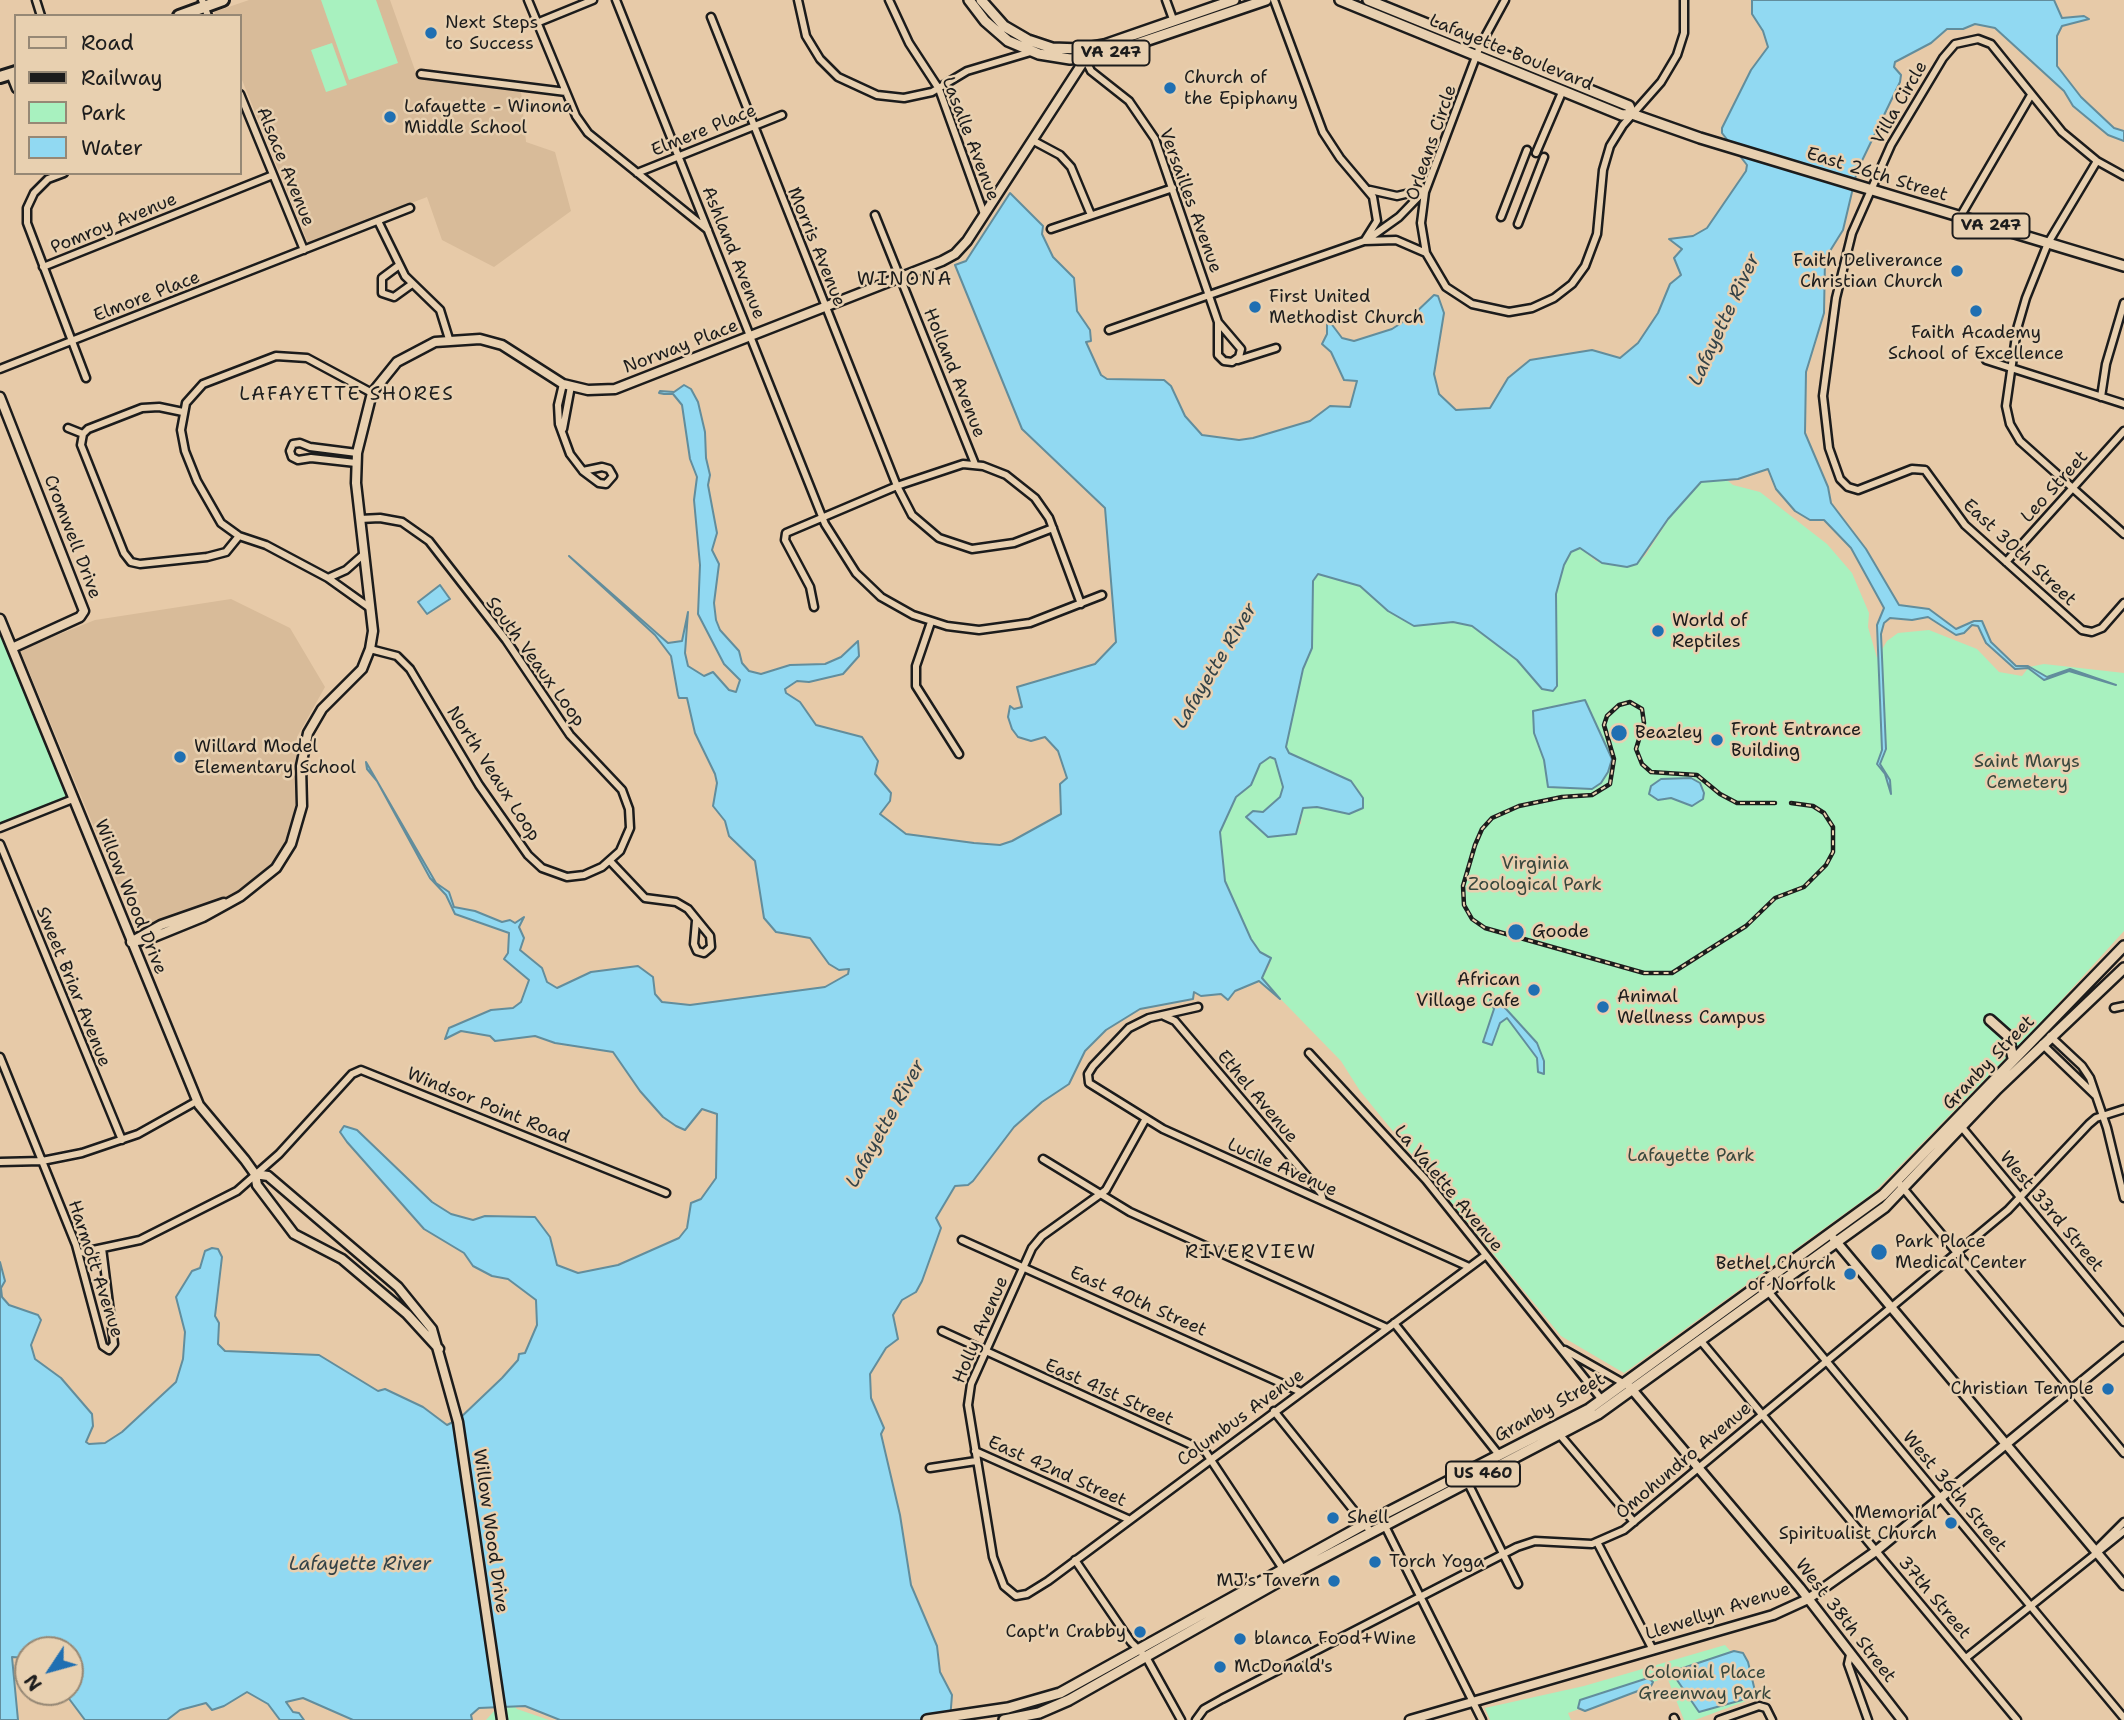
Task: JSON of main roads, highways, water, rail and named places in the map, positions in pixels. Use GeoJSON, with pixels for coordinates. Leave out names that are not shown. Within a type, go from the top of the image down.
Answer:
{"type":"FeatureCollection","features":[{"type":"Feature","properties":{"kind":"highway"},"geometry":{"type":"LineString","coordinates":[[186,14],[223,0]]}},
{"type":"Feature","properties":{"kind":"main road","name":"VA 247"},"geometry":{"type":"LineString","coordinates":[[970,0],[995,31],[1056,58],[1085,59],[1175,26],[1234,0]]}},
{"type":"Feature","properties":{"kind":"main road","name":"VA 247"},"geometry":{"type":"LineString","coordinates":[[981,0],[1004,26],[1036,48],[1066,49],[1092,48],[1266,0]]}},
{"type":"Feature","properties":{"kind":"main road","name":"Lafayette Boulevard"},"geometry":{"type":"LineString","coordinates":[[1340,0],[1479,51],[1564,86],[1622,115],[1632,114],[1783,163]]}},
{"type":"Feature","properties":{"kind":"main road","name":"Lafayette Boulevard"},"geometry":{"type":"LineString","coordinates":[[1368,0],[1479,51]]}},
{"type":"Feature","properties":{"kind":"main road","name":"East 26th Street"},"geometry":{"type":"LineString","coordinates":[[1783,163],[2124,266]]}},
{"type":"Feature","properties":{"kind":"main road","name":"Granby Street"},"geometry":{"type":"LineString","coordinates":[[1004,1720],[1050,1709],[1285,1572],[1382,1520],[1591,1419],[1837,1242],[1901,1185],[2013,1058],[2124,946]]}},
{"type":"Feature","properties":{"kind":"main road","name":"Granby Street"},"geometry":{"type":"LineString","coordinates":[[1958,1123],[2044,1046],[2124,968]]}},
{"type":"Feature","properties":{"kind":"main road"},"geometry":{"type":"LineString","coordinates":[[1990,1020],[2008,1036],[2013,1058]]}},
{"type":"Feature","properties":{"kind":"main road","name":"Granby Street"},"geometry":{"type":"LineString","coordinates":[[1465,1478],[1499,1455],[1602,1400],[1901,1185]]}},
{"type":"Feature","properties":{"kind":"main road","name":"Granby Street"},"geometry":{"type":"LineString","coordinates":[[927,1720],[1046,1698],[1143,1653]]}},
{"type":"Feature","properties":{"kind":"water","name":"Lafayette River"},"geometry":{"type":"Polygon","coordinates":[[[1752,0],[2054,0],[2062,18],[2084,16],[2089,19],[2062,26],[2057,36],[2057,66],[2081,97],[2114,128],[2124,131],[2124,141],[2108,135],[2073,106],[2064,91],[1995,28],[1975,24],[1963,29],[1947,29],[1931,43],[1895,62],[1894,67],[1901,75],[1900,82],[1857,171],[1843,230],[1825,259],[1824,313],[1806,372],[1805,433],[1828,487],[1831,503],[1866,549],[1899,605],[1929,609],[1956,629],[1974,621],[1982,621],[1991,642],[2016,666],[2028,666],[2047,677],[2070,669],[2116,685],[2069,671],[2044,680],[2028,668],[2015,669],[1986,643],[1978,626],[1972,625],[1964,633],[1956,635],[1928,617],[1912,620],[1890,618],[1884,623],[1881,634],[1886,749],[1880,764],[1890,780],[1891,794],[1885,774],[1877,764],[1882,750],[1877,625],[1884,608],[1851,548],[1824,520],[1810,520],[1795,511],[1776,489],[1768,469],[1738,479],[1701,482],[1668,519],[1637,564],[1627,567],[1602,563],[1580,548],[1571,552],[1564,565],[1556,594],[1557,686],[1553,691],[1542,689],[1517,660],[1472,626],[1453,622],[1414,626],[1388,611],[1360,586],[1318,574],[1313,581],[1312,648],[1303,669],[1286,747],[1289,753],[1351,781],[1363,798],[1363,808],[1349,814],[1317,807],[1303,808],[1296,834],[1268,837],[1246,817],[1253,811],[1263,812],[1280,797],[1283,787],[1275,759],[1270,757],[1260,764],[1251,785],[1236,797],[1220,832],[1225,881],[1251,939],[1260,952],[1271,958],[1262,978],[1280,999],[1259,981],[1235,991],[1228,1000],[1221,994],[1201,996],[1194,992],[1193,999],[1140,1009],[1106,1030],[1085,1051],[1069,1084],[1042,1102],[1014,1127],[973,1181],[968,1185],[955,1186],[936,1218],[941,1228],[922,1281],[916,1292],[902,1300],[893,1315],[898,1339],[886,1348],[870,1374],[871,1398],[884,1428],[881,1434],[900,1515],[911,1585],[937,1646],[940,1672],[952,1695],[950,1720],[560,1720],[525,1706],[479,1708],[471,1715],[472,1720],[353,1720],[303,1698],[286,1702],[293,1712],[299,1713],[304,1720],[280,1720],[268,1704],[247,1692],[224,1706],[212,1710],[206,1703],[180,1710],[167,1720],[85,1720],[74,1706],[84,1706],[84,1636],[14,1636],[14,1706],[17,1706],[18,1720],[0,1720],[0,1262],[5,1281],[1,1288],[2,1297],[9,1305],[38,1315],[41,1320],[31,1345],[35,1359],[61,1378],[92,1414],[93,1426],[86,1442],[89,1444],[105,1443],[122,1432],[176,1382],[183,1359],[185,1332],[176,1297],[192,1271],[200,1268],[205,1251],[212,1248],[218,1249],[222,1257],[215,1316],[219,1323],[218,1344],[225,1351],[319,1355],[378,1391],[385,1389],[423,1407],[447,1425],[459,1419],[502,1378],[518,1360],[519,1354],[525,1353],[537,1325],[536,1300],[508,1279],[492,1276],[473,1266],[464,1253],[424,1229],[347,1142],[340,1132],[344,1126],[357,1130],[432,1202],[451,1214],[473,1220],[485,1216],[535,1217],[550,1237],[557,1265],[578,1273],[618,1265],[679,1238],[687,1228],[691,1203],[701,1199],[716,1178],[717,1114],[702,1109],[685,1130],[676,1126],[663,1117],[640,1091],[613,1052],[555,1043],[535,1036],[495,1041],[490,1036],[461,1031],[445,1039],[449,1028],[491,1010],[513,1008],[521,1002],[529,980],[504,959],[508,953],[509,933],[455,914],[446,895],[430,878],[377,781],[436,883],[449,892],[454,907],[475,911],[502,922],[510,920],[515,923],[524,917],[519,927],[524,938],[520,950],[542,968],[547,982],[557,988],[591,972],[638,966],[653,977],[655,994],[662,1002],[690,1005],[825,987],[848,974],[849,969],[839,970],[829,964],[810,938],[776,932],[764,918],[755,861],[729,836],[725,821],[713,806],[717,783],[715,774],[695,733],[687,698],[679,698],[671,656],[655,635],[569,556],[668,643],[682,641],[688,612],[685,653],[688,666],[704,676],[713,672],[729,690],[736,692],[740,680],[724,664],[698,614],[700,565],[694,500],[697,477],[690,459],[682,405],[673,394],[659,393],[674,392],[684,385],[691,389],[698,402],[705,432],[710,475],[708,485],[717,533],[712,550],[719,564],[714,603],[716,620],[720,630],[739,651],[742,663],[749,671],[761,674],[790,665],[825,664],[841,657],[858,641],[859,656],[843,674],[809,682],[797,681],[785,689],[786,693],[800,702],[816,725],[862,737],[878,761],[875,774],[891,793],[890,801],[880,814],[906,834],[1000,845],[1061,814],[1060,784],[1067,778],[1058,751],[1045,737],[1031,741],[1018,737],[1008,717],[1010,706],[1014,709],[1022,707],[1017,687],[1095,664],[1116,642],[1105,508],[1022,429],[955,265],[966,261],[1010,193],[1043,226],[1042,234],[1053,257],[1074,278],[1077,311],[1090,330],[1091,341],[1086,342],[1101,375],[1107,379],[1164,380],[1171,386],[1185,416],[1202,435],[1239,440],[1253,438],[1310,421],[1330,406],[1350,407],[1357,381],[1344,380],[1331,352],[1322,344],[1327,334],[1327,318],[1342,338],[1354,341],[1392,329],[1412,316],[1434,295],[1438,296],[1444,313],[1434,374],[1439,394],[1456,410],[1490,408],[1508,378],[1530,360],[1592,350],[1620,358],[1638,343],[1658,313],[1670,284],[1681,275],[1674,258],[1682,249],[1669,239],[1693,236],[1707,228],[1746,171],[1747,165],[1722,133],[1722,128],[1751,70],[1768,47],[1763,31],[1752,14],[1752,0]]]}},
{"type":"Feature","properties":{"kind":"water"},"geometry":{"type":"Polygon","coordinates":[[[440,585],[450,599],[427,614],[418,602],[440,585]]]}},
{"type":"Feature","properties":{"kind":"water"},"geometry":{"type":"Polygon","coordinates":[[[1585,700],[1612,759],[1608,772],[1601,783],[1592,789],[1548,787],[1544,760],[1534,733],[1533,711],[1585,700]]]}},
{"type":"Feature","properties":{"kind":"water"},"geometry":{"type":"Polygon","coordinates":[[[1691,778],[1700,783],[1704,793],[1703,799],[1692,806],[1671,798],[1658,800],[1649,794],[1651,786],[1661,779],[1691,778]]]}},
{"type":"Feature","properties":{"kind":"water"},"geometry":{"type":"Polygon","coordinates":[[[1497,999],[1537,1043],[1544,1061],[1544,1074],[1538,1072],[1537,1058],[1507,1018],[1500,1023],[1492,1045],[1483,1042],[1494,1009],[1490,1000],[1497,999]]]}},
{"type":"Feature","properties":{"kind":"water"},"geometry":{"type":"Polygon","coordinates":[[[1734,1651],[1743,1653],[1748,1662],[1755,1691],[1742,1700],[1699,1712],[1677,1680],[1677,1670],[1734,1651]]]}},
{"type":"Feature","properties":{"kind":"water"},"geometry":{"type":"Polygon","coordinates":[[[1648,1678],[1653,1682],[1651,1686],[1585,1711],[1578,1708],[1580,1700],[1648,1678]]]}},
{"type":"Feature","properties":{"kind":"railway"},"geometry":{"type":"LineString","coordinates":[[1775,803],[1737,803],[1720,794],[1697,775],[1651,772],[1642,764],[1636,749],[1644,723],[1642,709],[1630,702],[1619,705],[1607,716],[1604,725],[1614,759],[1610,784],[1592,795],[1562,797],[1519,806],[1492,818],[1482,829],[1475,845],[1463,886],[1464,905],[1472,919],[1485,928],[1644,973],[1672,973],[1746,926],[1775,898],[1804,887],[1826,865],[1833,852],[1833,827],[1824,813],[1813,806],[1791,803]]}},
{"type":"Feature","properties":{"kind":"place","name":"Next Steps to Success"},"geometry":{"type":"Point","coordinates":[431,33]}},
{"type":"Feature","properties":{"kind":"place","name":"Church of the Epiphany"},"geometry":{"type":"Point","coordinates":[1170,88]}},
{"type":"Feature","properties":{"kind":"place","name":"Lafayette - Winona Middle School"},"geometry":{"type":"Point","coordinates":[390,117]}},
{"type":"Feature","properties":{"kind":"place","name":"Faith Deliverance Christian Church"},"geometry":{"type":"Point","coordinates":[1957,271]}},
{"type":"Feature","properties":{"kind":"place","name":"First United Methodist Church"},"geometry":{"type":"Point","coordinates":[1255,307]}},
{"type":"Feature","properties":{"kind":"place","name":"Faith Academy School of Excellence"},"geometry":{"type":"Point","coordinates":[1976,311]}},
{"type":"Feature","properties":{"kind":"place","name":"World of Reptiles"},"geometry":{"type":"Point","coordinates":[1658,631]}},
{"type":"Feature","properties":{"kind":"place","name":"Beazley"},"geometry":{"type":"Point","coordinates":[1619,733]}},
{"type":"Feature","properties":{"kind":"place","name":"Front Entrance Building"},"geometry":{"type":"Point","coordinates":[1717,740]}},
{"type":"Feature","properties":{"kind":"place","name":"Willard Model Elementary School"},"geometry":{"type":"Point","coordinates":[180,757]}},
{"type":"Feature","properties":{"kind":"place","name":"Goode"},"geometry":{"type":"Point","coordinates":[1516,932]}},
{"type":"Feature","properties":{"kind":"place","name":"African Village Cafe"},"geometry":{"type":"Point","coordinates":[1534,990]}},
{"type":"Feature","properties":{"kind":"place","name":"Animal Wellness Campus"},"geometry":{"type":"Point","coordinates":[1603,1007]}},
{"type":"Feature","properties":{"kind":"place","name":"Park Place Medical Center"},"geometry":{"type":"Point","coordinates":[1879,1252]}},
{"type":"Feature","properties":{"kind":"place","name":"Bethel Church of Norfolk"},"geometry":{"type":"Point","coordinates":[1850,1274]}},
{"type":"Feature","properties":{"kind":"place","name":"Christian Temple"},"geometry":{"type":"Point","coordinates":[2108,1389]}},
{"type":"Feature","properties":{"kind":"place","name":"Shell"},"geometry":{"type":"Point","coordinates":[1333,1518]}},
{"type":"Feature","properties":{"kind":"place","name":"Memorial Spiritualist Church"},"geometry":{"type":"Point","coordinates":[1951,1523]}},
{"type":"Feature","properties":{"kind":"place","name":"Torch Yoga"},"geometry":{"type":"Point","coordinates":[1375,1562]}},
{"type":"Feature","properties":{"kind":"place","name":"MJ's Tavern"},"geometry":{"type":"Point","coordinates":[1334,1581]}},
{"type":"Feature","properties":{"kind":"place","name":"Capt'n Crabby"},"geometry":{"type":"Point","coordinates":[1140,1632]}},
{"type":"Feature","properties":{"kind":"place","name":"blanca Food+Wine"},"geometry":{"type":"Point","coordinates":[1240,1639]}},
{"type":"Feature","properties":{"kind":"place","name":"McDonald's"},"geometry":{"type":"Point","coordinates":[1220,1667]}},
{"type":"Feature","properties":{"kind":"district","name":"WINONA"},"geometry":{"type":"Point","coordinates":[905,280]}},
{"type":"Feature","properties":{"kind":"district","name":"LAFAYETTE SHORES"},"geometry":{"type":"Point","coordinates":[347,395]}},
{"type":"Feature","properties":{"kind":"district","name":"RIVERVIEW"},"geometry":{"type":"Point","coordinates":[1251,1253]}},
{"type":"Feature","properties":{"kind":"park label","name":"Saint Marys Cemetery"},"geometry":{"type":"Point","coordinates":[2027,772]}},
{"type":"Feature","properties":{"kind":"park label","name":"Virginia Zoological Park"},"geometry":{"type":"Point","coordinates":[1535,874]}},
{"type":"Feature","properties":{"kind":"park label","name":"Lafayette Park"},"geometry":{"type":"Point","coordinates":[1691,1156]}},
{"type":"Feature","properties":{"kind":"park label","name":"Colonial Place Greenway Park"},"geometry":{"type":"Point","coordinates":[1705,1683]}}]}
